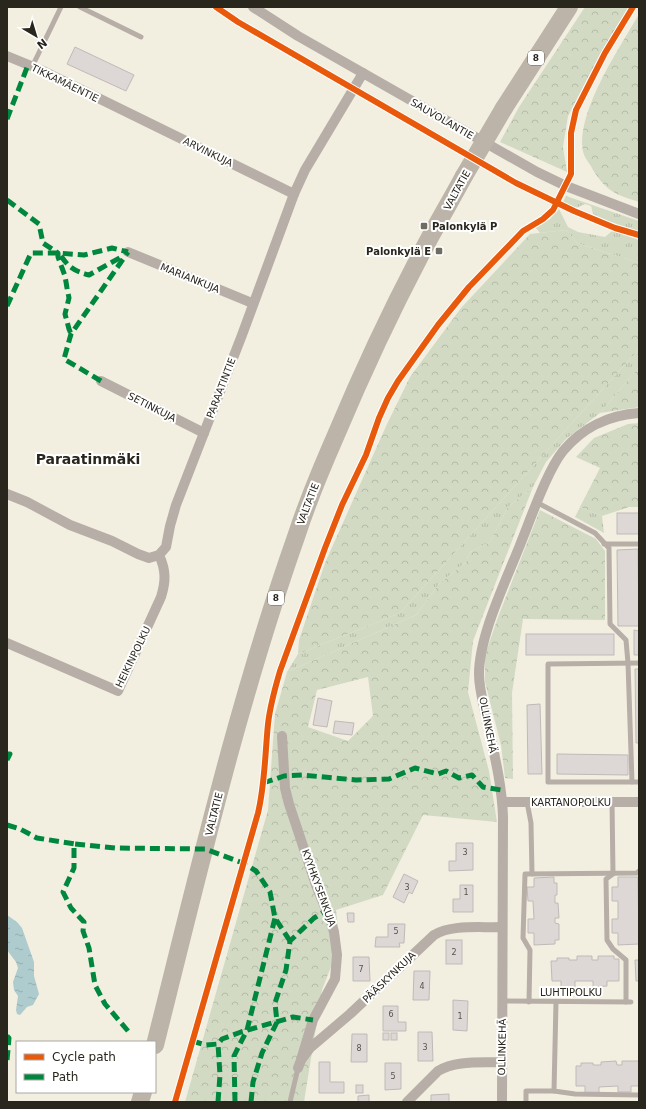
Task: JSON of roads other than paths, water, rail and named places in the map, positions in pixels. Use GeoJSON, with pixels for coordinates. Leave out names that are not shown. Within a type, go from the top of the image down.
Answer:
{"type":"FeatureCollection","features":[{"type":"Feature","properties":{"kind":"highway","name":"VALTATIE"},"geometry":{"type":"LineString","coordinates":[[156,1041],[241,710],[297,533],[324,465],[359,382],[422,252],[504,108],[569,7]]}},
{"type":"Feature","properties":{"kind":"street","name":"SAUVOLANTIE"},"geometry":{"type":"LineString","coordinates":[[253,7],[298,36],[537,172],[566,186],[639,214]]}},
{"type":"Feature","properties":{"kind":"street","name":"TIKKAMÄENTIE"},"geometry":{"type":"LineString","coordinates":[[7,56],[32,66],[123,110]]}},
{"type":"Feature","properties":{"kind":"street","name":"PARAATINTIE"},"geometry":{"type":"LineString","coordinates":[[159,555],[166,547],[176,505],[242,335],[252,303],[294,194],[306,170],[363,73]]}},
{"type":"Feature","properties":{"kind":"street","name":"ARVINKUJA"},"geometry":{"type":"LineString","coordinates":[[123,110],[294,194]]}},
{"type":"Feature","properties":{"kind":"street","name":"MARIANKUJA"},"geometry":{"type":"LineString","coordinates":[[128,252],[252,303]]}},
{"type":"Feature","properties":{"kind":"street","name":"SETINKUJA"},"geometry":{"type":"LineString","coordinates":[[101,381],[204,433]]}},
{"type":"Feature","properties":{"kind":"street","name":"OLLINKEHÄ"},"geometry":{"type":"LineString","coordinates":[[502,1102],[503,802],[482,698],[479,676],[480,663],[485,639],[492,618],[536,502],[558,457],[581,434],[601,422],[621,416],[639,413]]}},
{"type":"Feature","properties":{"kind":"street"},"geometry":{"type":"LineString","coordinates":[[7,494],[70,525],[112,541],[138,554],[149,558],[159,555]]}},
{"type":"Feature","properties":{"kind":"street","name":"HEIKINPOLKU"},"geometry":{"type":"LineString","coordinates":[[7,643],[118,691],[161,597],[166,574],[164,564],[159,555]]}},
{"type":"Feature","properties":{"kind":"street","name":"KYYHKYSENKUJA"},"geometry":{"type":"LineString","coordinates":[[282,736],[284,776],[289,804],[316,884],[330,918],[334,932],[337,955],[335,979],[313,1020],[300,1064]]}},
{"type":"Feature","properties":{"kind":"street","name":"KARTANOPOLKU"},"geometry":{"type":"LineString","coordinates":[[503,802],[639,802]]}},
{"type":"Feature","properties":{"kind":"street","name":"PÄÄSKYNKUJA"},"geometry":{"type":"LineString","coordinates":[[300,1064],[310,1048],[320,1038],[350,1014],[434,935],[452,928],[502,927]]}},
{"type":"Feature","properties":{"kind":"street"},"geometry":{"type":"LineString","coordinates":[[407,1102],[438,1071],[444,1068],[455,1064],[502,1062]]}},
{"type":"Feature","properties":{"kind":"lane"},"geometry":{"type":"LineString","coordinates":[[32,66],[60,7]]}},
{"type":"Feature","properties":{"kind":"lane"},"geometry":{"type":"LineString","coordinates":[[80,7],[141,37]]}},
{"type":"Feature","properties":{"kind":"lane"},"geometry":{"type":"LineString","coordinates":[[536,502],[595,533],[609,548],[610,624],[626,640],[632,782]]}},
{"type":"Feature","properties":{"kind":"lane"},"geometry":{"type":"LineString","coordinates":[[604,544],[639,544]]}},
{"type":"Feature","properties":{"kind":"lane"},"geometry":{"type":"LineString","coordinates":[[639,663],[548,664],[548,782],[639,782]]}},
{"type":"Feature","properties":{"kind":"lane"},"geometry":{"type":"LineString","coordinates":[[612,801],[614,874]]}},
{"type":"Feature","properties":{"kind":"lane"},"geometry":{"type":"LineString","coordinates":[[527,802],[531,823],[532,874]]}},
{"type":"Feature","properties":{"kind":"lane"},"geometry":{"type":"LineString","coordinates":[[529,1002],[530,950],[523,938],[525,874],[614,874],[637,873],[639,871]]}},
{"type":"Feature","properties":{"kind":"lane","name":"LUHTIPOLKU"},"geometry":{"type":"LineString","coordinates":[[503,1001],[628,1002],[626,960],[613,949],[607,940],[606,879],[614,874]]}},
{"type":"Feature","properties":{"kind":"lane"},"geometry":{"type":"LineString","coordinates":[[554,1091],[556,1002]]}},
{"type":"Feature","properties":{"kind":"lane"},"geometry":{"type":"LineString","coordinates":[[290,1102],[300,1064]]}},
{"type":"Feature","properties":{"kind":"lane"},"geometry":{"type":"LineString","coordinates":[[526,1102],[526,1091],[554,1091],[575,1094],[639,1094]]}},
{"type":"Feature","properties":{"kind":"water"},"geometry":{"type":"Polygon","coordinates":[[[7,915],[17,922],[22,928],[34,962],[34,976],[39,994],[33,1005],[27,1007],[20,1015],[17,1014],[16,1010],[18,996],[14,990],[13,982],[18,968],[16,962],[7,950],[7,915]]]}},
{"type":"Feature","properties":{"kind":"place","name":"Palonkylä P"},"geometry":{"type":"Point","coordinates":[424,226]}},
{"type":"Feature","properties":{"kind":"place","name":"Palonkylä E"},"geometry":{"type":"Point","coordinates":[439,251]}},
{"type":"Feature","properties":{"kind":"district","name":"Paraatinmäki"},"geometry":{"type":"Point","coordinates":[88,459]}}]}
